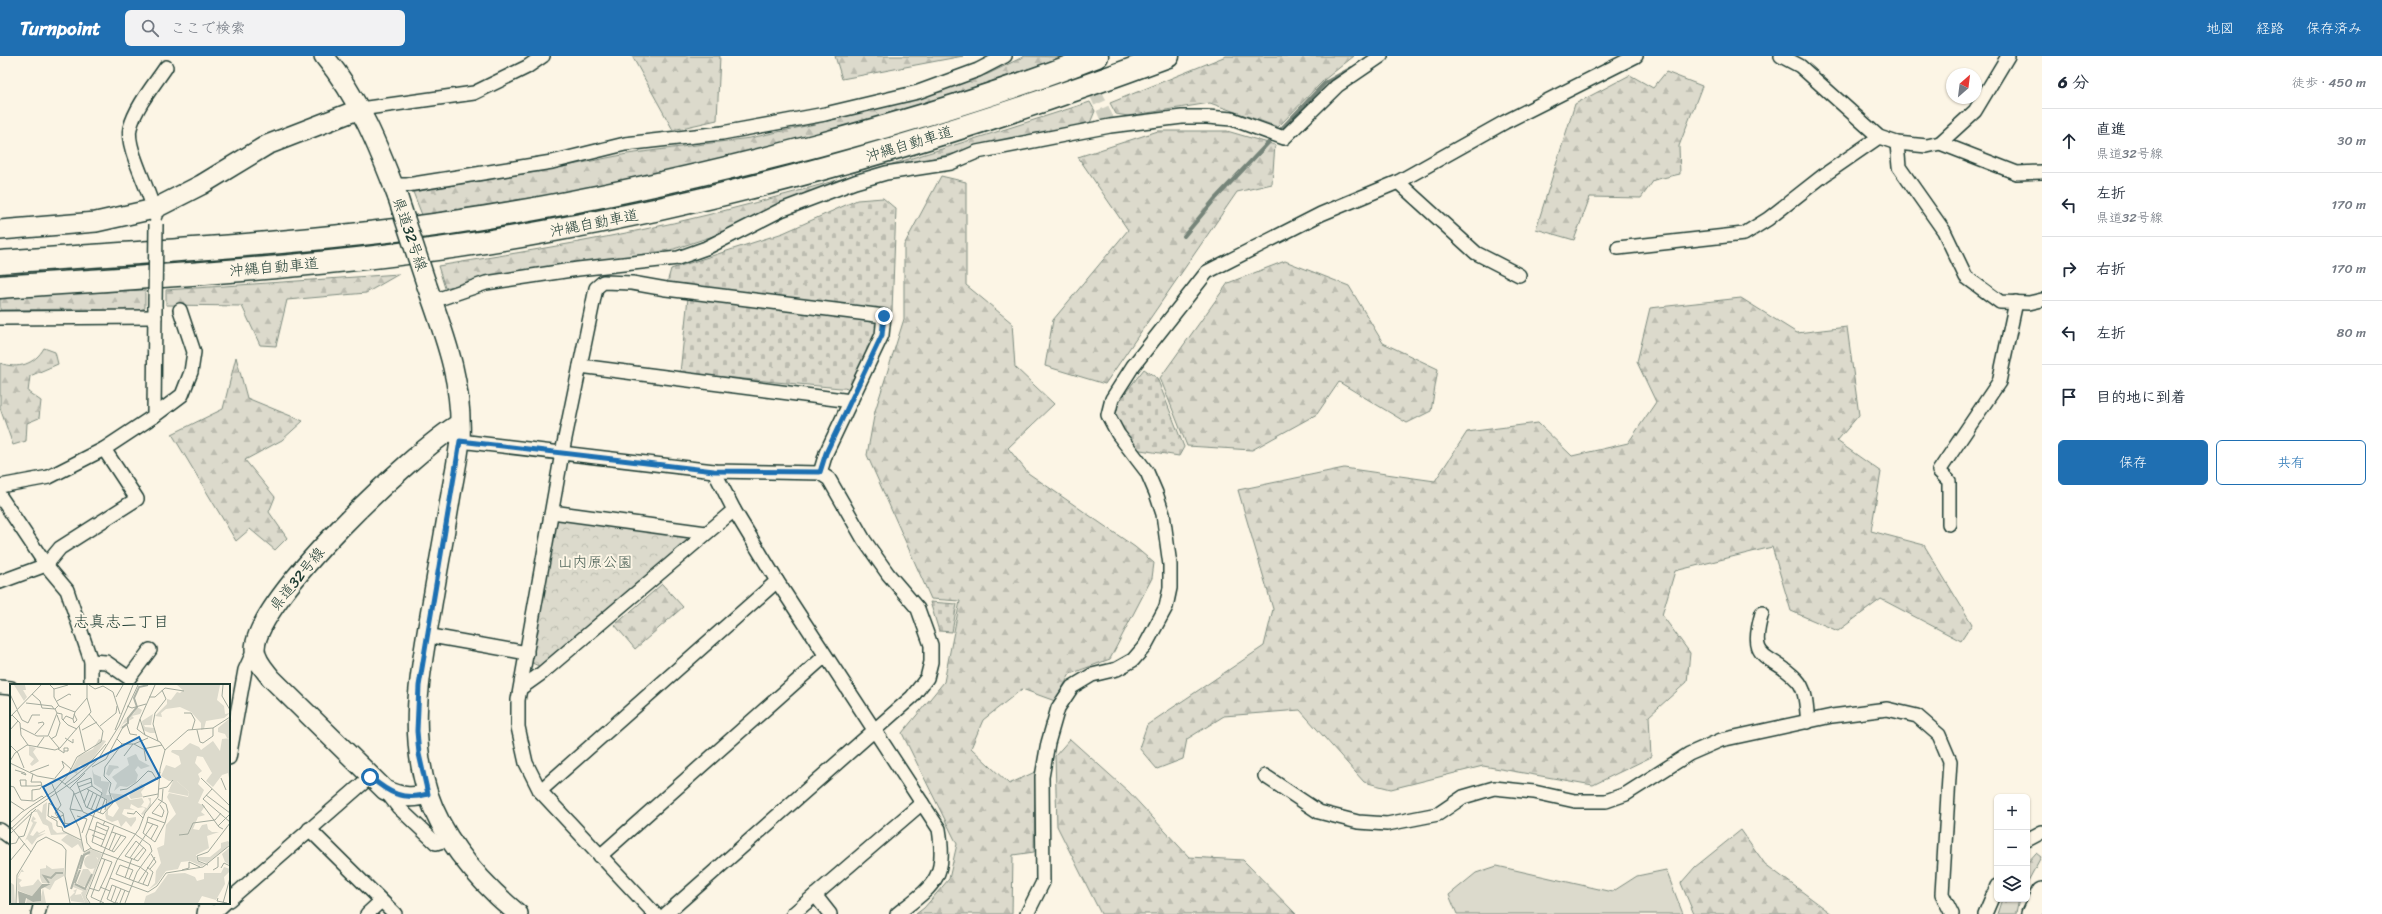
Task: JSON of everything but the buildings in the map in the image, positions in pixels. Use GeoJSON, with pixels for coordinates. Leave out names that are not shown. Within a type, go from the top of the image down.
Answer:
{"type":"FeatureCollection","features":[{"type":"Feature","properties":{"kind":"highway","name":"沖縄自動車道"},"geometry":{"type":"LineString","coordinates":[[0,262],[174,250],[325,237],[448,223],[558,205],[741,165],[853,135],[980,98],[1096,56]]}},
{"type":"Feature","properties":{"kind":"highway","name":"沖縄自動車道"},"geometry":{"type":"LineString","coordinates":[[0,287],[193,275],[335,262],[522,236],[655,211],[746,190],[875,155],[1084,88],[1168,56]]}},
{"type":"Feature","properties":{"kind":"main road","name":"県道32号線"},"geometry":{"type":"LineString","coordinates":[[324,56],[345,84],[360,109],[395,192],[451,352],[456,374],[460,432],[426,635],[419,686],[417,731],[419,754],[428,794],[450,839],[472,870],[518,914]]}},
{"type":"Feature","properties":{"kind":"main road"},"geometry":{"type":"LineString","coordinates":[[0,230],[155,216],[240,159],[267,145],[360,109]]}},
{"type":"Feature","properties":{"kind":"main road","name":"県道32号線"},"geometry":{"type":"LineString","coordinates":[[255,648],[262,625],[274,603],[324,546],[364,504],[432,442],[460,432]]}},
{"type":"Feature","properties":{"kind":"main road"},"geometry":{"type":"LineString","coordinates":[[255,648],[257,660],[271,678],[370,777],[385,790],[403,797],[418,797],[428,794]]}},
{"type":"Feature","properties":{"kind":"main road"},"geometry":{"type":"LineString","coordinates":[[2032,914],[2042,894]]}},
{"type":"Feature","properties":{"kind":"street"},"geometry":{"type":"LineString","coordinates":[[360,109],[474,93],[527,67],[543,56]]}},
{"type":"Feature","properties":{"kind":"street"},"geometry":{"type":"LineString","coordinates":[[395,192],[407,185],[552,162],[625,144],[722,133],[825,114],[918,92],[978,70],[1006,56]]}},
{"type":"Feature","properties":{"kind":"street"},"geometry":{"type":"LineString","coordinates":[[433,301],[486,283],[578,269],[678,258],[706,248],[781,210],[855,182],[886,173],[951,162],[977,152],[1110,126],[1182,117],[1232,119],[1284,138],[1337,86],[1381,56]]}},
{"type":"Feature","properties":{"kind":"street"},"geometry":{"type":"LineString","coordinates":[[1027,914],[1043,882],[1042,777],[1048,743],[1058,708],[1072,687],[1092,675],[1117,669],[1132,660],[1145,646],[1166,607],[1170,588],[1170,565],[1163,514],[1147,472],[1118,434],[1108,415],[1112,399],[1133,366],[1207,272],[1322,214],[1398,182],[1505,122],[1636,56]]}},
{"type":"Feature","properties":{"kind":"street"},"geometry":{"type":"LineString","coordinates":[[1781,56],[1800,66],[1879,137],[1897,143],[1926,146],[1940,143],[1975,111],[2008,56]]}},
{"type":"Feature","properties":{"kind":"street"},"geometry":{"type":"LineString","coordinates":[[154,416],[155,216],[132,147],[130,130],[134,117],[166,67]]}},
{"type":"Feature","properties":{"kind":"street"},"geometry":{"type":"LineString","coordinates":[[1618,248],[1744,234],[1768,219],[1824,175],[1879,137]]}},
{"type":"Feature","properties":{"kind":"street"},"geometry":{"type":"LineString","coordinates":[[1897,143],[1899,167],[1944,231],[1966,277],[2000,302],[2042,300]]}},
{"type":"Feature","properties":{"kind":"street"},"geometry":{"type":"LineString","coordinates":[[1940,143],[2016,173],[2042,172]]}},
{"type":"Feature","properties":{"kind":"street"},"geometry":{"type":"LineString","coordinates":[[1398,182],[1476,252],[1519,274]]}},
{"type":"Feature","properties":{"kind":"street"},"geometry":{"type":"LineString","coordinates":[[632,283],[634,263]]}},
{"type":"Feature","properties":{"kind":"street"},"geometry":{"type":"LineString","coordinates":[[655,914],[540,791],[526,763],[518,727],[521,688],[562,453],[596,288],[603,282],[632,283],[666,289],[884,316],[882,335],[826,453],[820,472]]}},
{"type":"Feature","properties":{"kind":"street"},"geometry":{"type":"LineString","coordinates":[[1949,524],[1949,481],[1939,471],[1999,382],[2016,302]]}},
{"type":"Feature","properties":{"kind":"street"},"geometry":{"type":"LineString","coordinates":[[0,486],[49,477],[104,449],[154,416],[182,395],[191,372],[194,352],[180,310]]}},
{"type":"Feature","properties":{"kind":"street"},"geometry":{"type":"LineString","coordinates":[[0,318],[155,312]]}},
{"type":"Feature","properties":{"kind":"street"},"geometry":{"type":"LineString","coordinates":[[580,366],[850,401]]}},
{"type":"Feature","properties":{"kind":"street"},"geometry":{"type":"LineString","coordinates":[[460,432],[562,453],[714,471],[820,472],[829,479],[864,540],[888,574],[918,610],[931,645],[931,662],[927,678],[912,696],[666,914]]}},
{"type":"Feature","properties":{"kind":"street"},"geometry":{"type":"LineString","coordinates":[[0,582],[46,565],[60,548],[137,499],[104,449]]}},
{"type":"Feature","properties":{"kind":"street"},"geometry":{"type":"LineString","coordinates":[[714,471],[734,510],[825,656],[875,728],[939,829],[942,848],[940,873],[926,892],[897,914]]}},
{"type":"Feature","properties":{"kind":"street"},"geometry":{"type":"LineString","coordinates":[[0,496],[46,565],[67,590],[91,661],[91,684]]}},
{"type":"Feature","properties":{"kind":"street"},"geometry":{"type":"LineString","coordinates":[[521,688],[542,673],[734,510]]}},
{"type":"Feature","properties":{"kind":"street"},"geometry":{"type":"LineString","coordinates":[[552,512],[706,534]]}},
{"type":"Feature","properties":{"kind":"street"},"geometry":{"type":"LineString","coordinates":[[540,791],[778,581]]}},
{"type":"Feature","properties":{"kind":"street"},"geometry":{"type":"LineString","coordinates":[[1762,613],[1756,633],[1757,644],[1763,655],[1798,681],[1805,697],[1808,722]]}},
{"type":"Feature","properties":{"kind":"street"},"geometry":{"type":"LineString","coordinates":[[426,635],[527,653]]}},
{"type":"Feature","properties":{"kind":"street"},"geometry":{"type":"LineString","coordinates":[[230,752],[245,670],[255,648]]}},
{"type":"Feature","properties":{"kind":"street"},"geometry":{"type":"LineString","coordinates":[[91,661],[106,662],[129,678],[150,650]]}},
{"type":"Feature","properties":{"kind":"street"},"geometry":{"type":"LineString","coordinates":[[600,856],[825,656]]}},
{"type":"Feature","properties":{"kind":"street"},"geometry":{"type":"LineString","coordinates":[[0,687],[10,688]]}},
{"type":"Feature","properties":{"kind":"street"},"geometry":{"type":"LineString","coordinates":[[1265,776],[1319,812],[1358,822],[1387,824],[1438,814],[1463,797],[1494,788],[1534,792],[1575,801],[1606,801],[1626,794],[1689,754],[1721,740],[1808,722],[1887,709],[1917,716],[1939,734],[1950,761],[1942,894],[1952,914]]}},
{"type":"Feature","properties":{"kind":"street"},"geometry":{"type":"LineString","coordinates":[[230,899],[370,777]]}},
{"type":"Feature","properties":{"kind":"street"},"geometry":{"type":"LineString","coordinates":[[385,790],[398,807],[436,843],[450,839]]}},
{"type":"Feature","properties":{"kind":"street"},"geometry":{"type":"LineString","coordinates":[[793,914],[922,803]]}},
{"type":"Feature","properties":{"kind":"street"},"geometry":{"type":"LineString","coordinates":[[0,830],[10,837]]}},
{"type":"Feature","properties":{"kind":"street"},"geometry":{"type":"LineString","coordinates":[[309,830],[395,914]]}},
{"type":"Feature","properties":{"kind":"street"},"geometry":{"type":"LineString","coordinates":[[2030,838],[2042,832]]}},
{"type":"Feature","properties":{"kind":"street"},"geometry":{"type":"LineString","coordinates":[[1985,914],[1994,893]]}},
{"type":"Feature","properties":{"kind":"street"},"geometry":{"type":"LineString","coordinates":[[816,895],[830,914]]}},
{"type":"Feature","properties":{"kind":"street"},"geometry":{"type":"LineString","coordinates":[[367,914],[381,901]]}},
{"type":"Feature","properties":{"kind":"street"},"geometry":{"type":"LineString","coordinates":[[38,914],[41,904]]}},
{"type":"Feature","properties":{"kind":"street"},"geometry":{"type":"LineString","coordinates":[[204,914],[206,904]]}},
{"type":"Feature","properties":{"kind":"street"},"geometry":{"type":"LineString","coordinates":[[213,914],[224,904]]}},
{"type":"Feature","properties":{"kind":"green space"},"geometry":{"type":"Polygon","coordinates":[[[632,56],[720,56],[717,120],[673,130],[632,56]]]}},
{"type":"Feature","properties":{"kind":"green space"},"geometry":{"type":"Polygon","coordinates":[[[835,56],[963,56],[842,79],[835,56]]]}},
{"type":"Feature","properties":{"kind":"green space"},"geometry":{"type":"Polygon","coordinates":[[[1025,56],[1064,57],[865,124],[655,174],[548,195],[422,215],[413,192],[542,171],[627,154],[750,138],[815,124],[906,101],[988,74],[1025,56]]]}},
{"type":"Feature","properties":{"kind":"green space"},"geometry":{"type":"Polygon","coordinates":[[[1226,56],[1354,56],[1324,80],[1278,127],[1210,103],[1128,116],[1116,114],[1110,103],[1226,56]]]}},
{"type":"Feature","properties":{"kind":"green space"},"geometry":{"type":"Polygon","coordinates":[[[1666,72],[1702,86],[1679,146],[1680,174],[1654,180],[1641,198],[1590,197],[1574,240],[1536,229],[1575,104],[1630,75],[1653,88],[1666,72]]]}},
{"type":"Feature","properties":{"kind":"green space"},"geometry":{"type":"Polygon","coordinates":[[[1090,102],[1095,111],[1090,123],[1084,126],[938,157],[841,182],[722,233],[674,249],[618,259],[494,276],[445,288],[438,266],[607,237],[674,223],[755,203],[899,162],[1090,102]]]}},
{"type":"Feature","properties":{"kind":"green space"},"geometry":{"type":"Polygon","coordinates":[[[1158,131],[1227,131],[1275,145],[1272,184],[1237,192],[1105,384],[1045,366],[1053,320],[1128,230],[1078,157],[1158,131]]]}},
{"type":"Feature","properties":{"kind":"green space"},"geometry":{"type":"Polygon","coordinates":[[[941,176],[966,182],[966,285],[1012,323],[1015,367],[1054,404],[1008,448],[1028,473],[1135,547],[1154,563],[1152,578],[1110,659],[1070,674],[1055,701],[1022,689],[983,720],[971,748],[1009,784],[1035,772],[1034,852],[1013,855],[1012,914],[916,914],[924,908],[949,879],[957,844],[902,733],[944,682],[960,601],[931,599],[867,455],[875,411],[904,319],[904,245],[941,176]]]}},
{"type":"Feature","properties":{"kind":"green space"},"geometry":{"type":"Polygon","coordinates":[[[883,198],[896,209],[892,311],[851,389],[680,373],[689,288],[667,283],[671,269],[783,233],[857,200],[883,198]]]}},
{"type":"Feature","properties":{"kind":"green space"},"geometry":{"type":"Polygon","coordinates":[[[1285,261],[1349,286],[1383,343],[1438,369],[1431,411],[1407,423],[1339,382],[1317,414],[1252,450],[1187,446],[1160,378],[1228,283],[1285,261]]]}},
{"type":"Feature","properties":{"kind":"green space"},"geometry":{"type":"Polygon","coordinates":[[[399,274],[366,293],[287,300],[276,346],[260,345],[242,306],[166,305],[166,290],[399,274]]]}},
{"type":"Feature","properties":{"kind":"green space"},"geometry":{"type":"Polygon","coordinates":[[[145,290],[145,308],[134,312],[86,309],[0,310],[0,297],[145,290]]]}},
{"type":"Feature","properties":{"kind":"green space"},"geometry":{"type":"Polygon","coordinates":[[[1741,298],[1797,333],[1847,327],[1859,415],[1837,441],[1881,472],[1871,531],[1924,545],[1972,624],[1961,641],[1881,599],[1838,631],[1791,611],[1772,547],[1675,571],[1662,615],[1690,653],[1687,682],[1649,716],[1651,757],[1593,785],[1483,766],[1391,789],[1364,782],[1300,710],[1224,716],[1187,739],[1183,759],[1157,769],[1139,748],[1147,725],[1264,646],[1273,609],[1238,490],[1344,468],[1435,481],[1467,432],[1538,423],[1572,456],[1628,443],[1656,402],[1637,362],[1650,308],[1741,298]]]}},
{"type":"Feature","properties":{"kind":"green space"},"geometry":{"type":"Polygon","coordinates":[[[44,348],[55,352],[58,364],[30,376],[28,392],[41,401],[39,418],[27,423],[26,441],[13,445],[0,408],[0,363],[19,366],[31,362],[44,348]]]}},
{"type":"Feature","properties":{"kind":"green space"},"geometry":{"type":"Polygon","coordinates":[[[236,357],[247,398],[303,421],[282,440],[245,460],[275,497],[269,512],[287,538],[275,550],[250,529],[236,541],[172,434],[223,409],[236,357]]]}},
{"type":"Feature","properties":{"kind":"green space"},"geometry":{"type":"Polygon","coordinates":[[[1144,369],[1157,378],[1184,447],[1179,456],[1134,449],[1115,416],[1119,401],[1144,369]]]}},
{"type":"Feature","properties":{"kind":"green space","name":"山内原公園"},"geometry":{"type":"Polygon","coordinates":[[[557,512],[706,533],[539,666],[532,663],[557,512]]]}},
{"type":"Feature","properties":{"kind":"green space"},"geometry":{"type":"Polygon","coordinates":[[[662,584],[683,607],[635,649],[615,625],[662,584]]]}},
{"type":"Feature","properties":{"kind":"green space"},"geometry":{"type":"Polygon","coordinates":[[[930,602],[957,604],[952,632],[939,631],[930,602]]]}},
{"type":"Feature","properties":{"kind":"green space"},"geometry":{"type":"Polygon","coordinates":[[[1070,739],[1129,792],[1189,857],[1243,860],[1296,914],[1101,914],[1057,826],[1055,756],[1070,739]]]}},
{"type":"Feature","properties":{"kind":"green space"},"geometry":{"type":"Polygon","coordinates":[[[1741,830],[1765,864],[1832,914],[1694,914],[1681,883],[1695,867],[1741,830]]]}},
{"type":"Feature","properties":{"kind":"green space"},"geometry":{"type":"Polygon","coordinates":[[[2036,853],[2041,857],[2030,877],[2030,866],[2030,860],[2036,853]]]}},
{"type":"Feature","properties":{"kind":"green space"},"geometry":{"type":"Polygon","coordinates":[[[1497,866],[1612,892],[1637,876],[1666,870],[1683,914],[1457,914],[1449,895],[1476,873],[1497,866]]]}},
{"type":"Feature","properties":{"kind":"green space"},"geometry":{"type":"Polygon","coordinates":[[[2001,902],[2018,902],[2016,914],[1997,914],[2001,902]]]}},
{"type":"Feature","properties":{"kind":"waterway"},"geometry":{"type":"LineString","coordinates":[[1184,236],[1214,200],[1325,83],[1352,68]]}},
{"type":"Feature","properties":{"kind":"tunnel"},"geometry":{"type":"LineString","coordinates":[[1080,56],[1110,126]]}},
{"type":"Feature","properties":{"kind":"district","name":"志真志二丁目"},"geometry":{"type":"Point","coordinates":[121,621]}},
{"type":"Feature","properties":{"kind":"route"},"geometry":{"type":"LineString","coordinates":[[370,777],[385,790],[398,796],[418,797],[428,794],[419,754],[417,731],[419,686],[460,441],[714,471],[820,472],[826,453],[882,335],[884,316]]}}]}
